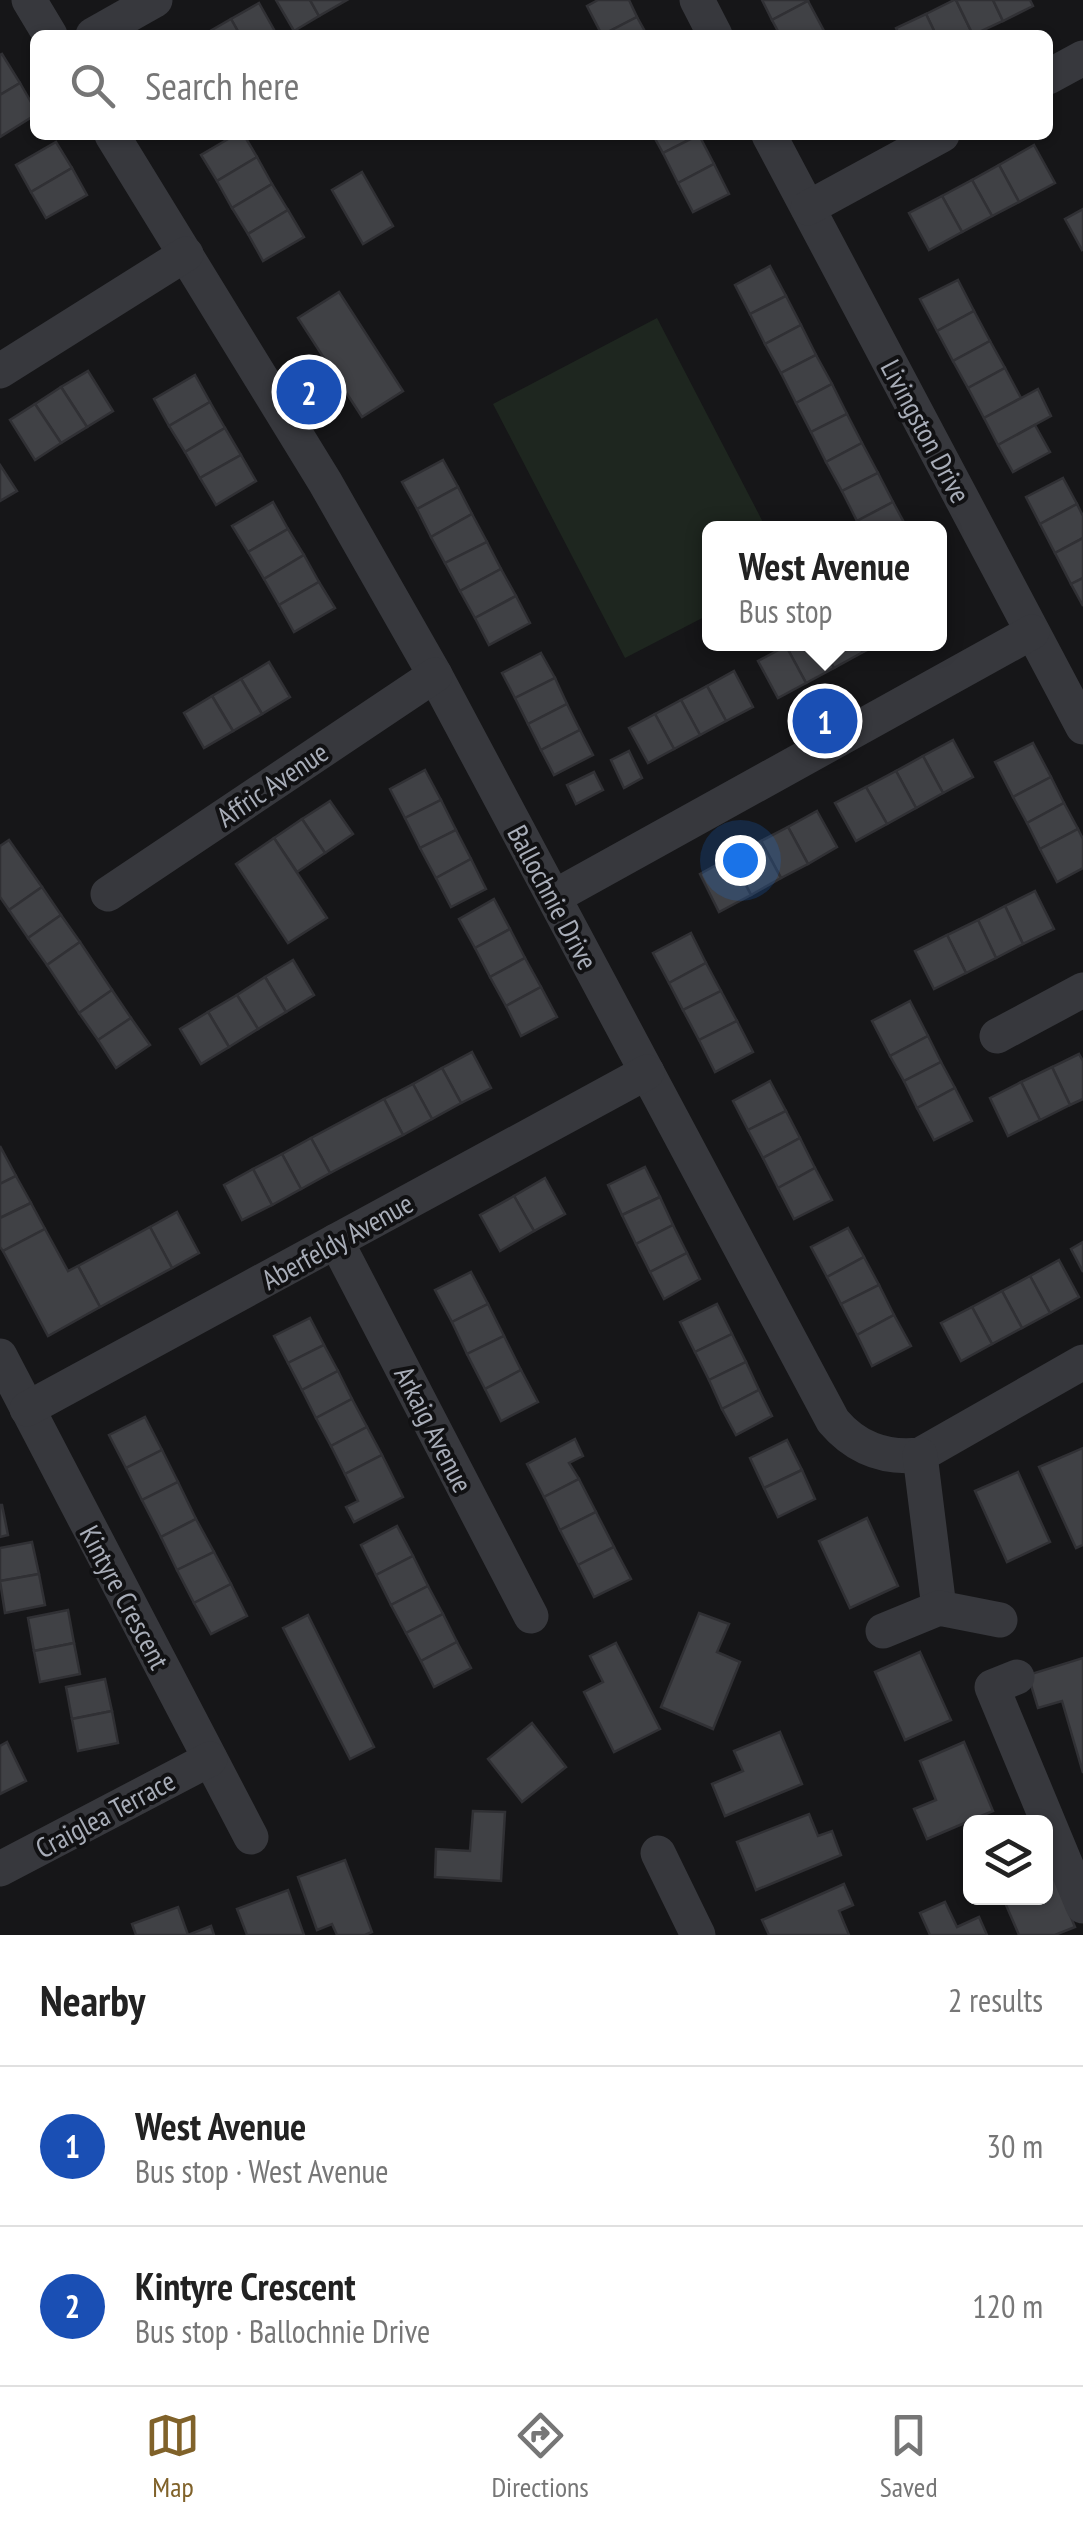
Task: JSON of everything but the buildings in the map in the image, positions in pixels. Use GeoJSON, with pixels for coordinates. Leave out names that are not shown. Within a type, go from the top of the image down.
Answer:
{"type":"FeatureCollection","features":[{"type":"Feature","properties":{"kind":"street"},"geometry":{"type":"LineString","coordinates":[[29,0],[47,30]]}},
{"type":"Feature","properties":{"kind":"street"},"geometry":{"type":"LineString","coordinates":[[101,30],[154,0]]}},
{"type":"Feature","properties":{"kind":"street"},"geometry":{"type":"LineString","coordinates":[[697,0],[713,30]]}},
{"type":"Feature","properties":{"kind":"street"},"geometry":{"type":"LineString","coordinates":[[1053,75],[1083,58]]}},
{"type":"Feature","properties":{"kind":"street","name":"Ballochnie Drive"},"geometry":{"type":"LineString","coordinates":[[115,140],[316,466],[435,675],[833,1421],[844,1434],[871,1451],[904,1457],[920,1455]]}},
{"type":"Feature","properties":{"kind":"street","name":"Livingston Drive"},"geometry":{"type":"LineString","coordinates":[[772,140],[1083,727]]}},
{"type":"Feature","properties":{"kind":"street"},"geometry":{"type":"LineString","coordinates":[[808,208],[933,140]]}},
{"type":"Feature","properties":{"kind":"street"},"geometry":{"type":"LineString","coordinates":[[0,371],[186,254]]}},
{"type":"Feature","properties":{"kind":"street"},"geometry":{"type":"LineString","coordinates":[[554,897],[1032,632]]}},
{"type":"Feature","properties":{"kind":"street","name":"Affric Avenue"},"geometry":{"type":"LineString","coordinates":[[108,894],[435,675]]}},
{"type":"Feature","properties":{"kind":"street"},"geometry":{"type":"LineString","coordinates":[[996,1036],[1083,990]]}},
{"type":"Feature","properties":{"kind":"street","name":"Aberfeldy Avenue"},"geometry":{"type":"LineString","coordinates":[[27,1409],[647,1072]]}},
{"type":"Feature","properties":{"kind":"street","name":"Arkaig Avenue"},"geometry":{"type":"LineString","coordinates":[[336,1241],[531,1616]]}},
{"type":"Feature","properties":{"kind":"street","name":"Kintyre Crescent"},"geometry":{"type":"LineString","coordinates":[[0,1356],[251,1837]]}},
{"type":"Feature","properties":{"kind":"street"},"geometry":{"type":"LineString","coordinates":[[939,1608],[920,1455],[1083,1362]]}},
{"type":"Feature","properties":{"kind":"street"},"geometry":{"type":"LineString","coordinates":[[883,1631],[939,1608],[1000,1620]]}},
{"type":"Feature","properties":{"kind":"street"},"geometry":{"type":"LineString","coordinates":[[1017,1676],[992,1687],[1083,1906]]}},
{"type":"Feature","properties":{"kind":"street","name":"Craiglea Terrace"},"geometry":{"type":"LineString","coordinates":[[0,1869],[210,1759]]}},
{"type":"Feature","properties":{"kind":"street"},"geometry":{"type":"LineString","coordinates":[[658,1852],[698,1935]]}},
{"type":"Feature","properties":{"kind":"shaded area"},"geometry":{"type":"Polygon","coordinates":[[[657,318],[762,521],[702,521],[702,618],[625,658],[493,404],[657,318]]]}},
{"type":"Feature","properties":{"kind":"place","name":"Kintyre Crescent"},"geometry":{"type":"Point","coordinates":[309,392]}},
{"type":"Feature","properties":{"kind":"place","name":"West Avenue"},"geometry":{"type":"Point","coordinates":[825,721]}}]}
